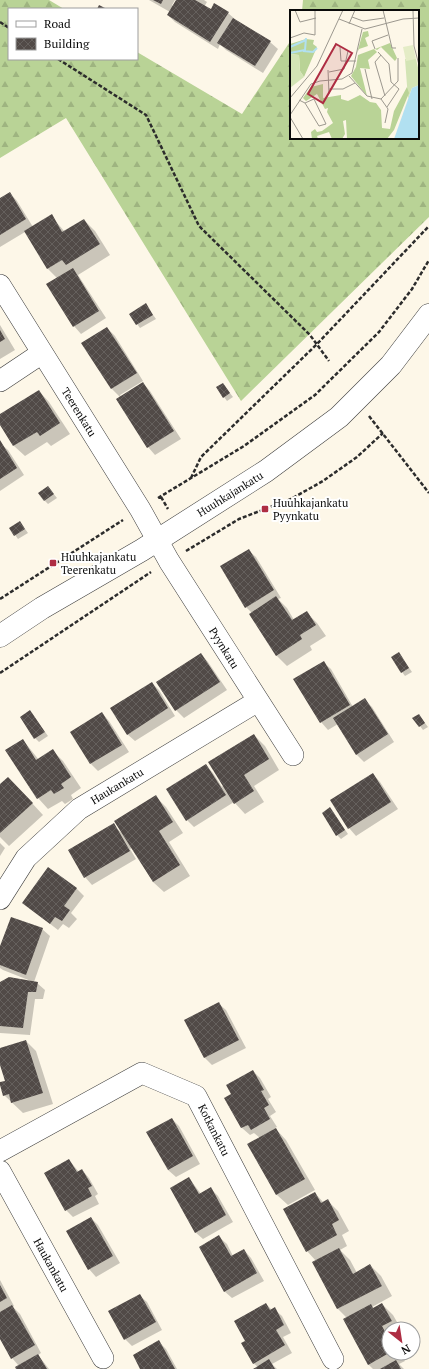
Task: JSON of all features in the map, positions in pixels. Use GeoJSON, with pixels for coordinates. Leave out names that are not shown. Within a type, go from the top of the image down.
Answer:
{"type":"FeatureCollection","features":[{"type":"Feature","properties":{"kind":"street","name":"Teerenkatu"},"geometry":{"type":"LineString","coordinates":[[0,285],[140,509],[157,540]]}},
{"type":"Feature","properties":{"kind":"street","name":"Huuhkajankatu"},"geometry":{"type":"LineString","coordinates":[[0,636],[42,608],[157,540],[266,471],[339,417],[391,365],[429,315]]}},
{"type":"Feature","properties":{"kind":"street"},"geometry":{"type":"LineString","coordinates":[[0,381],[42,353]]}},
{"type":"Feature","properties":{"kind":"street","name":"Pyynkatu"},"geometry":{"type":"LineString","coordinates":[[157,540],[293,755]]}},
{"type":"Feature","properties":{"kind":"street","name":"Haukankatu"},"geometry":{"type":"LineString","coordinates":[[0,899],[26,858],[79,810],[258,701]]}},
{"type":"Feature","properties":{"kind":"street","name":"Kotkankatu"},"geometry":{"type":"LineString","coordinates":[[0,1151],[142,1073],[196,1096],[333,1359]]}},
{"type":"Feature","properties":{"kind":"street","name":"Haukankatu"},"geometry":{"type":"LineString","coordinates":[[0,1171],[103,1358]]}},
{"type":"Feature","properties":{"kind":"path"},"geometry":{"type":"LineString","coordinates":[[60,60],[146,115],[199,226],[310,335],[329,360]]}},
{"type":"Feature","properties":{"kind":"path"},"geometry":{"type":"LineString","coordinates":[[191,478],[201,457],[317,344],[429,226]]}},
{"type":"Feature","properties":{"kind":"path"},"geometry":{"type":"LineString","coordinates":[[0,599],[53,563],[244,446],[315,395],[379,332],[412,289],[429,260]]}},
{"type":"Feature","properties":{"kind":"path"},"geometry":{"type":"LineString","coordinates":[[368,414],[429,493]]}},
{"type":"Feature","properties":{"kind":"path"},"geometry":{"type":"LineString","coordinates":[[0,673],[169,561],[239,519],[290,499],[324,481],[356,457],[383,433]]}},
{"type":"Feature","properties":{"kind":"green space"},"geometry":{"type":"Polygon","coordinates":[[[0,0],[49,0],[62,8],[8,8],[8,60],[138,60],[138,53],[242,114],[290,42],[290,139],[419,139],[419,10],[302,10],[303,0],[429,0],[429,217],[241,401],[66,118],[0,158],[0,0]]]}},
{"type":"Feature","properties":{"kind":"building"},"geometry":{"type":"Polygon","coordinates":[[[153,0],[163,0],[161,4],[153,0]]]}},
{"type":"Feature","properties":{"kind":"building"},"geometry":{"type":"Polygon","coordinates":[[[176,0],[195,0],[211,9],[214,3],[229,12],[210,42],[167,15],[176,0]]]}},
{"type":"Feature","properties":{"kind":"building"},"geometry":{"type":"Polygon","coordinates":[[[99,5],[105,8],[98,8],[99,5]]]}},
{"type":"Feature","properties":{"kind":"building"},"geometry":{"type":"Polygon","coordinates":[[[233,18],[271,41],[255,66],[217,43],[233,18]]]}},
{"type":"Feature","properties":{"kind":"building"},"geometry":{"type":"Polygon","coordinates":[[[10,192],[26,219],[0,235],[0,198],[10,192]]]}},
{"type":"Feature","properties":{"kind":"building"},"geometry":{"type":"Polygon","coordinates":[[[52,214],[62,232],[84,219],[100,244],[66,265],[62,260],[47,269],[24,231],[52,214]]]}},
{"type":"Feature","properties":{"kind":"building"},"geometry":{"type":"Polygon","coordinates":[[[73,268],[99,311],[73,327],[46,284],[73,268]]]}},
{"type":"Feature","properties":{"kind":"building"},"geometry":{"type":"Polygon","coordinates":[[[146,303],[153,315],[136,325],[129,314],[146,303]]]}},
{"type":"Feature","properties":{"kind":"building"},"geometry":{"type":"Polygon","coordinates":[[[107,327],[137,373],[111,389],[81,343],[107,327]]]}},
{"type":"Feature","properties":{"kind":"building"},"geometry":{"type":"Polygon","coordinates":[[[0,330],[5,339],[0,342],[0,330]]]}},
{"type":"Feature","properties":{"kind":"building"},"geometry":{"type":"Polygon","coordinates":[[[143,382],[174,431],[147,448],[116,399],[143,382]]]}},
{"type":"Feature","properties":{"kind":"building"},"geometry":{"type":"Polygon","coordinates":[[[223,383],[230,393],[223,398],[216,387],[223,383]]]}},
{"type":"Feature","properties":{"kind":"building"},"geometry":{"type":"Polygon","coordinates":[[[39,390],[60,423],[40,436],[37,432],[13,446],[0,425],[0,414],[39,390]]]}},
{"type":"Feature","properties":{"kind":"building"},"geometry":{"type":"Polygon","coordinates":[[[0,440],[17,468],[0,479],[0,440]]]}},
{"type":"Feature","properties":{"kind":"building"},"geometry":{"type":"Polygon","coordinates":[[[48,486],[54,494],[44,501],[38,493],[48,486]]]}},
{"type":"Feature","properties":{"kind":"building"},"geometry":{"type":"Polygon","coordinates":[[[20,521],[25,529],[14,536],[9,528],[20,521]]]}},
{"type":"Feature","properties":{"kind":"building"},"geometry":{"type":"Polygon","coordinates":[[[249,549],[274,590],[245,608],[220,566],[249,549]]]}},
{"type":"Feature","properties":{"kind":"building"},"geometry":{"type":"Polygon","coordinates":[[[276,596],[292,620],[307,611],[316,625],[300,635],[302,639],[276,656],[249,614],[276,596]]]}},
{"type":"Feature","properties":{"kind":"building"},"geometry":{"type":"Polygon","coordinates":[[[399,652],[409,668],[401,673],[391,657],[399,652]]]}},
{"type":"Feature","properties":{"kind":"building"},"geometry":{"type":"Polygon","coordinates":[[[201,653],[220,682],[175,711],[156,682],[201,653]]]}},
{"type":"Feature","properties":{"kind":"building"},"geometry":{"type":"Polygon","coordinates":[[[324,661],[350,705],[320,723],[293,679],[324,661]]]}},
{"type":"Feature","properties":{"kind":"building"},"geometry":{"type":"Polygon","coordinates":[[[152,682],[168,708],[127,735],[110,708],[152,682]]]}},
{"type":"Feature","properties":{"kind":"building"},"geometry":{"type":"Polygon","coordinates":[[[365,698],[388,734],[356,755],[333,718],[365,698]]]}},
{"type":"Feature","properties":{"kind":"building"},"geometry":{"type":"Polygon","coordinates":[[[30,710],[45,732],[34,739],[20,717],[30,710]]]}},
{"type":"Feature","properties":{"kind":"building"},"geometry":{"type":"Polygon","coordinates":[[[102,712],[122,745],[90,764],[70,732],[102,712]]]}},
{"type":"Feature","properties":{"kind":"building"},"geometry":{"type":"Polygon","coordinates":[[[419,714],[425,723],[419,727],[412,718],[419,714]]]}},
{"type":"Feature","properties":{"kind":"building"},"geometry":{"type":"Polygon","coordinates":[[[254,734],[269,759],[244,775],[254,791],[234,804],[208,762],[254,734]]]}},
{"type":"Feature","properties":{"kind":"building"},"geometry":{"type":"Polygon","coordinates":[[[23,739],[36,760],[53,749],[71,777],[61,784],[64,788],[54,794],[51,790],[37,799],[5,750],[23,739]]]}},
{"type":"Feature","properties":{"kind":"building"},"geometry":{"type":"Polygon","coordinates":[[[206,764],[226,795],[186,821],[166,789],[206,764]]]}},
{"type":"Feature","properties":{"kind":"building"},"geometry":{"type":"Polygon","coordinates":[[[373,773],[391,802],[348,829],[330,800],[373,773]]]}},
{"type":"Feature","properties":{"kind":"building"},"geometry":{"type":"Polygon","coordinates":[[[8,777],[33,803],[0,833],[0,784],[8,777]]]}},
{"type":"Feature","properties":{"kind":"building"},"geometry":{"type":"Polygon","coordinates":[[[156,795],[173,822],[159,831],[180,865],[153,882],[114,821],[156,795]]]}},
{"type":"Feature","properties":{"kind":"building"},"geometry":{"type":"Polygon","coordinates":[[[330,807],[345,830],[336,836],[322,813],[330,807]]]}},
{"type":"Feature","properties":{"kind":"building"},"geometry":{"type":"Polygon","coordinates":[[[114,823],[130,851],[84,878],[68,850],[114,823]]]}},
{"type":"Feature","properties":{"kind":"building"},"geometry":{"type":"Polygon","coordinates":[[[48,867],[77,888],[64,906],[70,910],[62,921],[55,917],[50,924],[22,903],[48,867]]]}},
{"type":"Feature","properties":{"kind":"building"},"geometry":{"type":"Polygon","coordinates":[[[11,917],[43,928],[26,975],[0,965],[0,946],[11,917]]]}},
{"type":"Feature","properties":{"kind":"building"},"geometry":{"type":"Polygon","coordinates":[[[9,977],[38,982],[36,992],[28,992],[23,1028],[0,1026],[0,982],[9,977]]]}},
{"type":"Feature","properties":{"kind":"building"},"geometry":{"type":"Polygon","coordinates":[[[219,1002],[239,1040],[204,1058],[184,1020],[219,1002]]]}},
{"type":"Feature","properties":{"kind":"building"},"geometry":{"type":"Polygon","coordinates":[[[26,1040],[43,1093],[11,1103],[9,1094],[3,1096],[0,1085],[0,1082],[5,1081],[0,1065],[0,1048],[26,1040]]]}},
{"type":"Feature","properties":{"kind":"building"},"geometry":{"type":"Polygon","coordinates":[[[253,1070],[264,1090],[261,1091],[269,1105],[264,1108],[270,1119],[251,1130],[248,1125],[241,1128],[224,1098],[231,1094],[226,1085],[253,1070]]]}},
{"type":"Feature","properties":{"kind":"building"},"geometry":{"type":"Polygon","coordinates":[[[172,1118],[193,1156],[168,1170],[146,1132],[172,1118]]]}},
{"type":"Feature","properties":{"kind":"building"},"geometry":{"type":"Polygon","coordinates":[[[276,1128],[305,1179],[276,1195],[247,1144],[276,1128]]]}},
{"type":"Feature","properties":{"kind":"building"},"geometry":{"type":"Polygon","coordinates":[[[69,1159],[77,1172],[82,1169],[92,1186],[88,1188],[92,1196],[65,1211],[44,1173],[69,1159]]]}},
{"type":"Feature","properties":{"kind":"building"},"geometry":{"type":"Polygon","coordinates":[[[189,1177],[199,1194],[211,1187],[226,1215],[195,1233],[170,1188],[189,1177]]]}},
{"type":"Feature","properties":{"kind":"building"},"geometry":{"type":"Polygon","coordinates":[[[315,1192],[321,1203],[328,1199],[339,1220],[332,1224],[337,1235],[306,1252],[283,1209],[315,1192]]]}},
{"type":"Feature","properties":{"kind":"building"},"geometry":{"type":"Polygon","coordinates":[[[91,1217],[113,1256],[88,1270],[66,1231],[91,1217]]]}},
{"type":"Feature","properties":{"kind":"building"},"geometry":{"type":"Polygon","coordinates":[[[219,1235],[231,1256],[244,1249],[257,1273],[224,1292],[199,1247],[219,1235]]]}},
{"type":"Feature","properties":{"kind":"building"},"geometry":{"type":"Polygon","coordinates":[[[339,1248],[353,1274],[370,1264],[382,1286],[337,1309],[312,1262],[339,1248]]]}},
{"type":"Feature","properties":{"kind":"building"},"geometry":{"type":"Polygon","coordinates":[[[0,1285],[7,1298],[0,1302],[0,1285]]]}},
{"type":"Feature","properties":{"kind":"building"},"geometry":{"type":"Polygon","coordinates":[[[140,1294],[156,1322],[124,1340],[108,1311],[140,1294]]]}},
{"type":"Feature","properties":{"kind":"building"},"geometry":{"type":"Polygon","coordinates":[[[266,1303],[270,1310],[275,1307],[284,1325],[276,1330],[285,1345],[253,1364],[241,1343],[245,1341],[234,1321],[266,1303]]]}},
{"type":"Feature","properties":{"kind":"building"},"geometry":{"type":"Polygon","coordinates":[[[382,1303],[392,1321],[381,1321],[381,1358],[368,1365],[343,1319],[371,1304],[373,1308],[382,1303]]]}},
{"type":"Feature","properties":{"kind":"building"},"geometry":{"type":"Polygon","coordinates":[[[12,1305],[35,1345],[11,1359],[0,1339],[0,1312],[12,1305]]]}},
{"type":"Feature","properties":{"kind":"building"},"geometry":{"type":"Polygon","coordinates":[[[159,1340],[175,1369],[140,1369],[133,1355],[159,1340]]]}},
{"type":"Feature","properties":{"kind":"building"},"geometry":{"type":"Polygon","coordinates":[[[38,1354],[47,1369],[16,1369],[15,1367],[38,1354]]]}},
{"type":"Feature","properties":{"kind":"building"},"geometry":{"type":"Polygon","coordinates":[[[269,1359],[275,1369],[253,1369],[269,1359]]]}},
{"type":"Feature","properties":{"kind":"building"},"geometry":{"type":"Polygon","coordinates":[[[397,1361],[401,1369],[380,1369],[397,1361]]]}},
{"type":"Feature","properties":{"kind":"place","name":"Huuhkajankatu Pyynkatu"},"geometry":{"type":"Point","coordinates":[265,509]}},
{"type":"Feature","properties":{"kind":"place","name":"Huuhkajankatu Teerenkatu"},"geometry":{"type":"Point","coordinates":[53,563]}}]}
